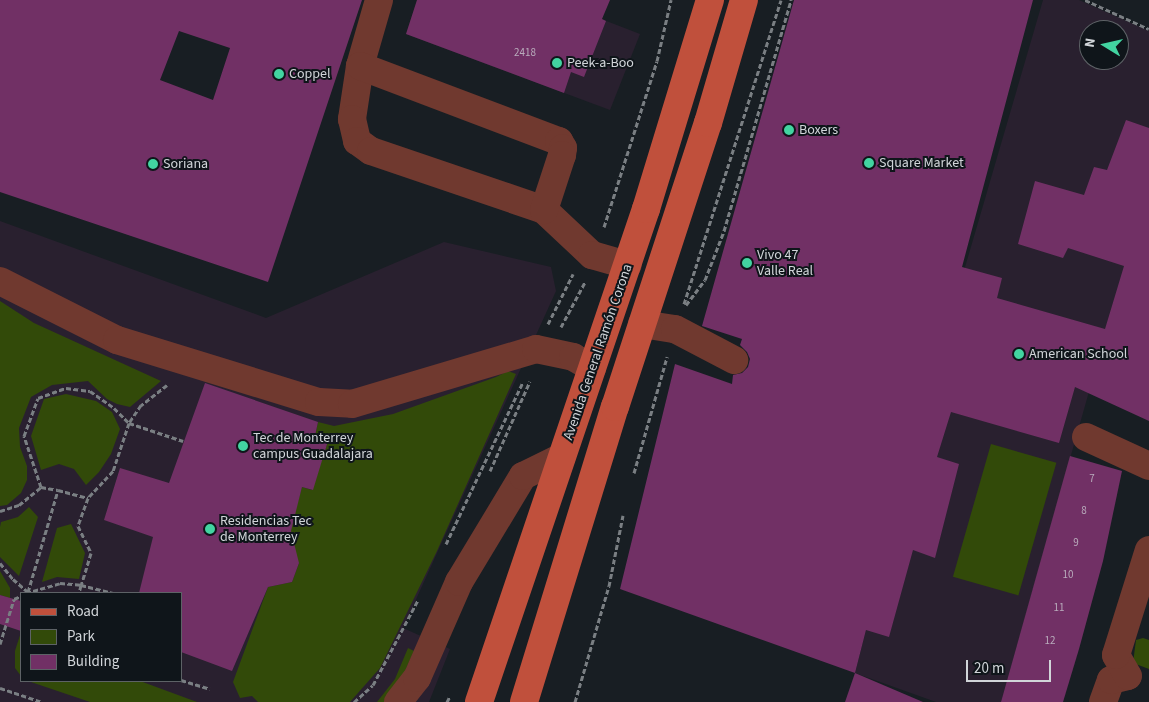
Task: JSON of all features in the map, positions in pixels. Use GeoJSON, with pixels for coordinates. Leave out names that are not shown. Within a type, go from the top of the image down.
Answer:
{"type":"FeatureCollection","features":[{"type":"Feature","properties":{"kind":"main road","name":"Avenida General Ramón Corona"},"geometry":{"type":"LineString","coordinates":[[479,702],[628,264],[710,0]]}},
{"type":"Feature","properties":{"kind":"main road"},"geometry":{"type":"LineString","coordinates":[[524,702],[642,324],[708,123],[744,0]]}},
{"type":"Feature","properties":{"kind":"street"},"geometry":{"type":"LineString","coordinates":[[379,0],[360,66],[352,119],[358,141],[371,151],[544,210],[592,255],[628,264]]}},
{"type":"Feature","properties":{"kind":"street"},"geometry":{"type":"LineString","coordinates":[[360,66],[558,141],[563,148],[562,155],[544,210]]}},
{"type":"Feature","properties":{"kind":"street"},"geometry":{"type":"LineString","coordinates":[[0,281],[117,340],[319,402],[352,404],[536,349],[573,356],[592,368]]}},
{"type":"Feature","properties":{"kind":"street"},"geometry":{"type":"LineString","coordinates":[[642,324],[675,329],[734,360]]}},
{"type":"Feature","properties":{"kind":"street"},"geometry":{"type":"LineString","coordinates":[[1086,437],[1149,466]]}},
{"type":"Feature","properties":{"kind":"street"},"geometry":{"type":"LineString","coordinates":[[398,702],[417,678],[459,582],[523,476],[562,457]]}},
{"type":"Feature","properties":{"kind":"street"},"geometry":{"type":"LineString","coordinates":[[1139,680],[1116,655],[1149,550]]}},
{"type":"Feature","properties":{"kind":"street"},"geometry":{"type":"LineString","coordinates":[[1103,702],[1111,680],[1139,680]]}},
{"type":"Feature","properties":{"kind":"path"},"geometry":{"type":"LineString","coordinates":[[603,231],[654,69],[671,0]]}},
{"type":"Feature","properties":{"kind":"path"},"geometry":{"type":"LineString","coordinates":[[781,0],[681,312],[705,280],[724,231],[791,0]]}},
{"type":"Feature","properties":{"kind":"path"},"geometry":{"type":"LineString","coordinates":[[1085,0],[1149,29]]}},
{"type":"Feature","properties":{"kind":"path"},"geometry":{"type":"LineString","coordinates":[[547,326],[574,271]]}},
{"type":"Feature","properties":{"kind":"path"},"geometry":{"type":"LineString","coordinates":[[634,474],[668,356]]}},
{"type":"Feature","properties":{"kind":"path"},"geometry":{"type":"LineString","coordinates":[[79,592],[90,553],[78,526],[88,498],[113,471],[129,423],[141,405],[166,385],[173,384]]}},
{"type":"Feature","properties":{"kind":"path"},"geometry":{"type":"LineString","coordinates":[[41,486],[24,436],[38,398],[66,388],[90,391],[114,408],[129,423],[183,441]]}},
{"type":"Feature","properties":{"kind":"path"},"geometry":{"type":"LineString","coordinates":[[41,486],[88,498]]}},
{"type":"Feature","properties":{"kind":"path"},"geometry":{"type":"LineString","coordinates":[[0,511],[19,505],[41,486]]}},
{"type":"Feature","properties":{"kind":"path"},"geometry":{"type":"LineString","coordinates":[[27,592],[58,490]]}},
{"type":"Feature","properties":{"kind":"path"},"geometry":{"type":"LineString","coordinates":[[575,702],[609,586],[623,515]]}},
{"type":"Feature","properties":{"kind":"path"},"geometry":{"type":"LineString","coordinates":[[0,563],[13,580],[26,592]]}},
{"type":"Feature","properties":{"kind":"path"},"geometry":{"type":"LineString","coordinates":[[30,592],[60,583],[81,584],[110,592]]}},
{"type":"Feature","properties":{"kind":"path"},"geometry":{"type":"LineString","coordinates":[[0,644],[14,599],[20,596]]}},
{"type":"Feature","properties":{"kind":"path"},"geometry":{"type":"LineString","coordinates":[[354,702],[373,685],[402,628]]}},
{"type":"Feature","properties":{"kind":"path"},"geometry":{"type":"LineString","coordinates":[[182,680],[210,689]]}},
{"type":"Feature","properties":{"kind":"path"},"geometry":{"type":"LineString","coordinates":[[0,688],[42,702]]}},
{"type":"Feature","properties":{"kind":"shaded area","name":"Peek-a-Boo"},"geometry":{"type":"Polygon","coordinates":[[[417,0],[552,0],[640,34],[610,110],[406,34],[417,0]]]}},
{"type":"Feature","properties":{"kind":"shaded area","name":"American School"},"geometry":{"type":"Polygon","coordinates":[[[1043,0],[1079,0],[1124,20],[1079,20],[1079,70],[1129,70],[1129,22],[1149,31],[1149,180],[1001,702],[936,702],[855,673],[914,442],[1043,0]]]}},
{"type":"Feature","properties":{"kind":"shaded area","name":"Tec de Monterrey campus Guadalajara"},"geometry":{"type":"Polygon","coordinates":[[[0,221],[266,318],[444,242],[551,267],[556,291],[403,628],[450,649],[429,702],[0,702],[0,221]]]}},
{"type":"Feature","properties":{"kind":"green space"},"geometry":{"type":"Polygon","coordinates":[[[0,301],[34,323],[161,381],[130,407],[107,399],[88,381],[52,385],[31,397],[19,428],[20,447],[27,466],[27,480],[21,493],[7,505],[0,506],[0,301]]]}},
{"type":"Feature","properties":{"kind":"green space"},"geometry":{"type":"Polygon","coordinates":[[[508,371],[516,374],[437,551],[380,668],[350,702],[258,702],[252,696],[240,698],[233,682],[268,587],[292,582],[299,563],[286,544],[302,487],[312,490],[328,441],[315,436],[318,422],[334,426],[393,414],[508,371]]]}},
{"type":"Feature","properties":{"kind":"green space"},"geometry":{"type":"Polygon","coordinates":[[[66,394],[96,401],[112,412],[120,429],[111,454],[99,472],[86,485],[74,469],[59,464],[41,470],[31,436],[44,399],[66,394]]]}},
{"type":"Feature","properties":{"kind":"green space"},"geometry":{"type":"Polygon","coordinates":[[[991,444],[1056,463],[1018,595],[953,577],[991,444]]]}},
{"type":"Feature","properties":{"kind":"green space"},"geometry":{"type":"Polygon","coordinates":[[[29,507],[38,517],[19,576],[0,557],[0,527],[1,522],[18,517],[29,507]]]}},
{"type":"Feature","properties":{"kind":"green space"},"geometry":{"type":"Polygon","coordinates":[[[71,524],[85,553],[79,579],[57,577],[42,582],[57,528],[71,524]]]}},
{"type":"Feature","properties":{"kind":"green space"},"geometry":{"type":"Polygon","coordinates":[[[0,571],[10,588],[10,598],[0,595],[0,571]]]}},
{"type":"Feature","properties":{"kind":"green space"},"geometry":{"type":"Polygon","coordinates":[[[20,635],[20,675],[15,668],[15,651],[20,635]]]}},
{"type":"Feature","properties":{"kind":"green space"},"geometry":{"type":"Polygon","coordinates":[[[1143,638],[1149,640],[1149,669],[1133,663],[1136,640],[1143,638]]]}},
{"type":"Feature","properties":{"kind":"green space"},"geometry":{"type":"Polygon","coordinates":[[[408,648],[414,651],[400,682],[386,702],[377,702],[395,679],[408,648]]]}},
{"type":"Feature","properties":{"kind":"green space"},"geometry":{"type":"Polygon","coordinates":[[[31,682],[143,682],[197,702],[90,702],[31,682]]]}},
{"type":"Feature","properties":{"kind":"building","name":"Soriana"},"geometry":{"type":"Polygon","coordinates":[[[0,0],[362,0],[268,282],[0,192],[0,0]],[[179,31],[160,80],[213,100],[230,48],[179,31]]]}},
{"type":"Feature","properties":{"kind":"building","name":"Peek-a-Boo"},"geometry":{"type":"Polygon","coordinates":[[[417,0],[610,0],[602,19],[606,21],[584,77],[571,72],[564,93],[406,34],[417,0]]]}},
{"type":"Feature","properties":{"kind":"building"},"geometry":{"type":"Polygon","coordinates":[[[794,0],[1033,0],[962,267],[1002,278],[997,298],[1105,329],[1124,266],[1068,248],[1063,258],[1018,244],[1035,181],[1084,195],[1094,167],[1107,170],[1126,120],[1149,128],[1149,421],[1075,387],[1059,443],[951,412],[937,457],[959,464],[935,558],[913,550],[889,637],[866,630],[855,673],[620,589],[675,364],[732,384],[733,375],[742,373],[748,367],[750,359],[747,352],[740,345],[742,339],[702,326],[794,0]]]}},
{"type":"Feature","properties":{"kind":"building","name":"Residencias Tec de Monterrey"},"geometry":{"type":"Polygon","coordinates":[[[205,383],[318,422],[315,436],[328,441],[313,490],[302,487],[291,531],[299,563],[292,582],[268,587],[232,671],[182,652],[182,592],[139,592],[153,537],[104,520],[120,468],[169,483],[205,383]]]}},
{"type":"Feature","properties":{"kind":"building"},"geometry":{"type":"Polygon","coordinates":[[[1070,456],[1122,471],[1103,561],[1079,649],[1063,702],[1001,702],[1070,456]]]}},
{"type":"Feature","properties":{"kind":"building"},"geometry":{"type":"Polygon","coordinates":[[[0,595],[20,601],[20,631],[0,624],[0,595]]]}},
{"type":"Feature","properties":{"kind":"building"},"geometry":{"type":"Polygon","coordinates":[[[855,673],[923,702],[845,702],[855,673]]]}},
{"type":"Feature","properties":{"kind":"place","name":"Peek-a-Boo"},"geometry":{"type":"Point","coordinates":[557,63]}},
{"type":"Feature","properties":{"kind":"place","name":"Coppel"},"geometry":{"type":"Point","coordinates":[279,74]}},
{"type":"Feature","properties":{"kind":"place","name":"Boxers"},"geometry":{"type":"Point","coordinates":[789,130]}},
{"type":"Feature","properties":{"kind":"place","name":"Square Market"},"geometry":{"type":"Point","coordinates":[869,163]}},
{"type":"Feature","properties":{"kind":"place","name":"Soriana"},"geometry":{"type":"Point","coordinates":[153,164]}},
{"type":"Feature","properties":{"kind":"place","name":"Vivo 47 Valle Real"},"geometry":{"type":"Point","coordinates":[747,263]}},
{"type":"Feature","properties":{"kind":"place","name":"American School"},"geometry":{"type":"Point","coordinates":[1019,354]}},
{"type":"Feature","properties":{"kind":"place","name":"Tec de Monterrey campus Guadalajara"},"geometry":{"type":"Point","coordinates":[243,446]}},
{"type":"Feature","properties":{"kind":"place","name":"Residencias Tec de Monterrey"},"geometry":{"type":"Point","coordinates":[210,529]}}]}
